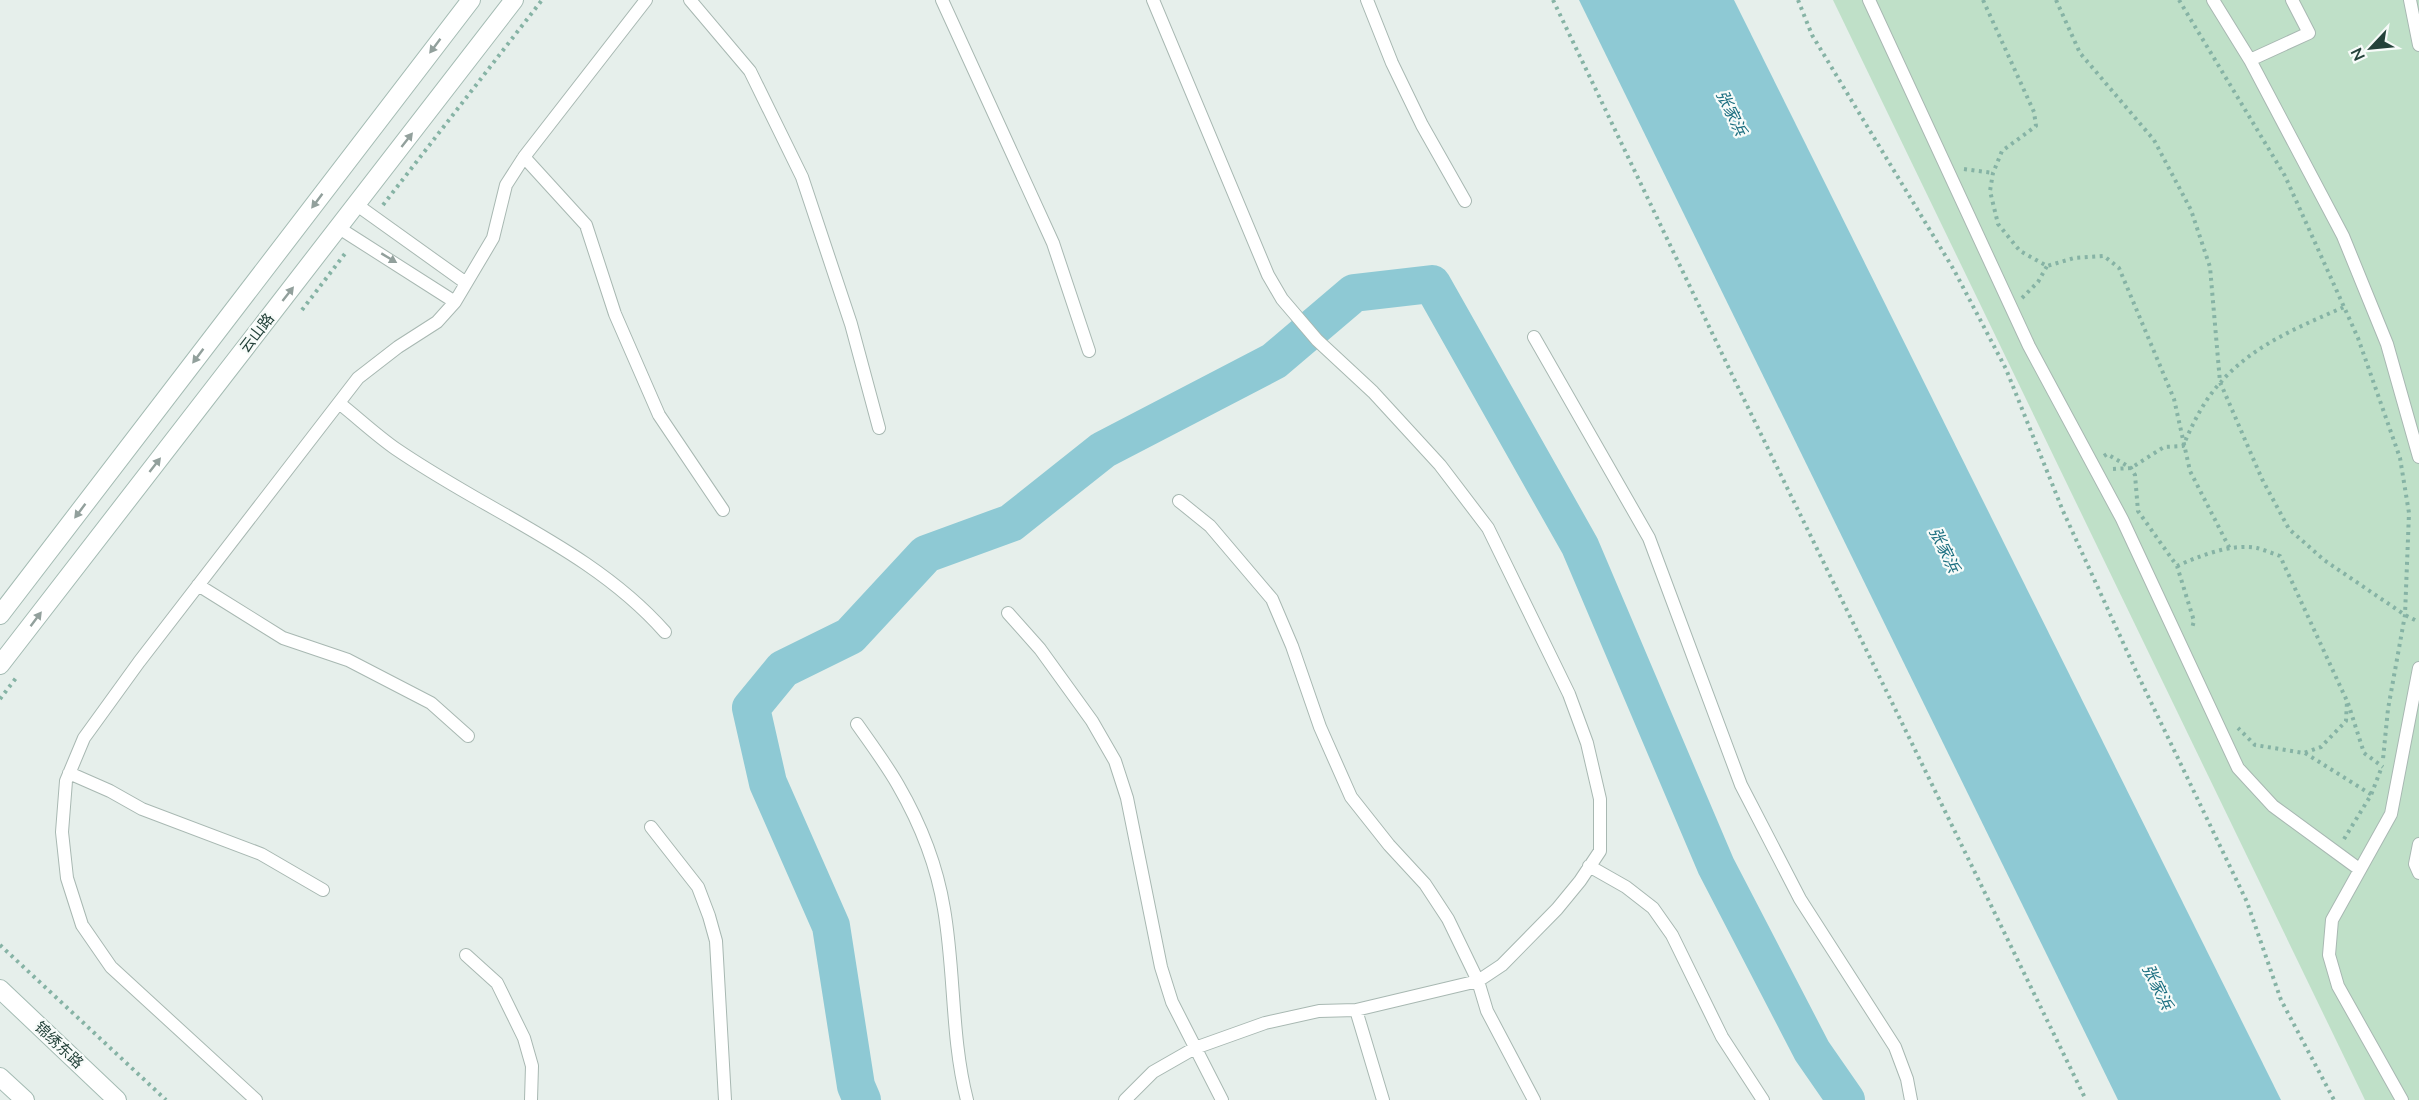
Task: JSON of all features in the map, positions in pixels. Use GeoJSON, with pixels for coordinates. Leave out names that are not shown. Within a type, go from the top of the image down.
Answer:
{"type":"FeatureCollection","features":[{"type":"Feature","properties":{"kind":"main road"},"geometry":{"type":"LineString","coordinates":[[0,615],[471,0]]}},
{"type":"Feature","properties":{"kind":"main road","name":"云山路"},"geometry":{"type":"LineString","coordinates":[[0,665],[514,0]]}},
{"type":"Feature","properties":{"kind":"main road","name":"锦绣东路"},"geometry":{"type":"LineString","coordinates":[[0,989],[117,1100]]}},
{"type":"Feature","properties":{"kind":"main road"},"geometry":{"type":"LineString","coordinates":[[0,1077],[25,1100]]}},
{"type":"Feature","properties":{"kind":"lane"},"geometry":{"type":"LineString","coordinates":[[256,1100],[111,968],[82,925],[67,878],[62,832],[66,781],[84,738],[198,585],[358,378],[398,347],[437,322],[455,302],[493,238],[506,185],[524,157],[645,0]]}},
{"type":"Feature","properties":{"kind":"lane"},"geometry":{"type":"LineString","coordinates":[[690,0],[750,71],[802,177],[851,324],[879,428]]}},
{"type":"Feature","properties":{"kind":"lane"},"geometry":{"type":"LineString","coordinates":[[942,0],[1053,243],[1089,351]]}},
{"type":"Feature","properties":{"kind":"lane"},"geometry":{"type":"LineString","coordinates":[[1125,1100],[1153,1072],[1195,1048],[1265,1023],[1319,1011],[1356,1010],[1478,981],[1502,964],[1557,909],[1600,851],[1600,799],[1587,743],[1569,694],[1488,528],[1440,465],[1373,392],[1317,340],[1282,299],[1268,275],[1153,0]]}},
{"type":"Feature","properties":{"kind":"lane"},"geometry":{"type":"LineString","coordinates":[[1367,0],[1397,73],[1422,125],[1465,201]]}},
{"type":"Feature","properties":{"kind":"lane"},"geometry":{"type":"LineString","coordinates":[[1869,0],[2029,346],[2126,528],[2238,768],[2273,806],[2359,870]]}},
{"type":"Feature","properties":{"kind":"lane"},"geometry":{"type":"LineString","coordinates":[[2213,0],[2250,60],[2343,236],[2387,344],[2419,458]]}},
{"type":"Feature","properties":{"kind":"lane"},"geometry":{"type":"LineString","coordinates":[[2250,60],[2309,33],[2292,0]]}},
{"type":"Feature","properties":{"kind":"lane"},"geometry":{"type":"LineString","coordinates":[[2410,0],[2419,45]]}},
{"type":"Feature","properties":{"kind":"lane"},"geometry":{"type":"LineString","coordinates":[[524,157],[586,225],[615,314],[659,415],[723,510]]}},
{"type":"Feature","properties":{"kind":"lane"},"geometry":{"type":"LineString","coordinates":[[357,205],[466,283]]}},
{"type":"Feature","properties":{"kind":"lane"},"geometry":{"type":"LineString","coordinates":[[339,228],[455,302]]}},
{"type":"Feature","properties":{"kind":"lane"},"geometry":{"type":"LineString","coordinates":[[1534,336],[1649,538],[1741,785],[1800,899],[1895,1047],[1907,1079],[1911,1100]]}},
{"type":"Feature","properties":{"kind":"lane"},"geometry":{"type":"LineString","coordinates":[[339,403],[396,448],[473,496],[544,536],[616,584],[645,610],[664,632]]}},
{"type":"Feature","properties":{"kind":"lane"},"geometry":{"type":"LineString","coordinates":[[1179,501],[1210,526],[1272,599],[1292,646],[1320,727],[1352,797],[1389,845],[1425,884],[1448,919],[1478,981],[1487,1011],[1534,1100]]}},
{"type":"Feature","properties":{"kind":"lane"},"geometry":{"type":"LineString","coordinates":[[198,585],[283,638],[348,660],[431,703],[468,736]]}},
{"type":"Feature","properties":{"kind":"lane"},"geometry":{"type":"LineString","coordinates":[[1008,613],[1040,649],[1092,721],[1115,761],[1127,798],[1161,968],[1172,1002],[1222,1100]]}},
{"type":"Feature","properties":{"kind":"lane"},"geometry":{"type":"LineString","coordinates":[[2402,1100],[2338,986],[2329,956],[2332,920],[2391,814],[2419,668]]}},
{"type":"Feature","properties":{"kind":"lane"},"geometry":{"type":"LineString","coordinates":[[857,724],[898,784],[933,861],[946,919],[960,1068],[967,1100]]}},
{"type":"Feature","properties":{"kind":"lane"},"geometry":{"type":"LineString","coordinates":[[69,773],[110,791],[142,809],[261,855],[323,890]]}},
{"type":"Feature","properties":{"kind":"lane"},"geometry":{"type":"LineString","coordinates":[[651,827],[698,887],[709,916],[716,942],[725,1100]]}},
{"type":"Feature","properties":{"kind":"lane"},"geometry":{"type":"LineString","coordinates":[[2419,844],[2415,864],[2419,873]]}},
{"type":"Feature","properties":{"kind":"lane"},"geometry":{"type":"LineString","coordinates":[[1589,866],[1626,887],[1653,908],[1672,936],[1722,1037],[1763,1100]]}},
{"type":"Feature","properties":{"kind":"lane"},"geometry":{"type":"LineString","coordinates":[[466,955],[497,982],[524,1038],[532,1066],[531,1100]]}},
{"type":"Feature","properties":{"kind":"lane"},"geometry":{"type":"LineString","coordinates":[[1356,1010],[1383,1100]]}},
{"type":"Feature","properties":{"kind":"path"},"geometry":{"type":"LineString","coordinates":[[1553,0],[1741,394],[2086,1100]]}},
{"type":"Feature","properties":{"kind":"path"},"geometry":{"type":"LineString","coordinates":[[1798,0],[1812,35],[1954,270],[2006,369],[2063,511],[2136,671],[2247,902],[2282,1000],[2334,1100]]}},
{"type":"Feature","properties":{"kind":"path"},"geometry":{"type":"LineString","coordinates":[[1983,0],[2034,112],[2036,126],[2002,151],[1993,172],[1990,191],[1998,224],[2020,251],[2047,266]]}},
{"type":"Feature","properties":{"kind":"path"},"geometry":{"type":"LineString","coordinates":[[2056,0],[2080,53],[2154,140],[2191,210],[2210,267],[2220,382],[2262,479],[2289,529],[2324,560],[2419,622]]}},
{"type":"Feature","properties":{"kind":"path"},"geometry":{"type":"LineString","coordinates":[[2179,0],[2285,176],[2358,338],[2400,458],[2409,513],[2405,615],[2388,709],[2382,766],[2371,795],[2337,853]]}},
{"type":"Feature","properties":{"kind":"path"},"geometry":{"type":"LineString","coordinates":[[1949,174],[1966,169],[1993,172]]}},
{"type":"Feature","properties":{"kind":"path"},"geometry":{"type":"LineString","coordinates":[[2010,304],[2023,298],[2038,282],[2047,266],[2074,258],[2104,256],[2119,268],[2174,399],[2190,471],[2230,549]]}},
{"type":"Feature","properties":{"kind":"path"},"geometry":{"type":"LineString","coordinates":[[2183,446],[2198,413],[2220,382],[2240,364],[2287,332],[2344,307]]}},
{"type":"Feature","properties":{"kind":"path"},"geometry":{"type":"LineString","coordinates":[[2094,467],[2132,468],[2164,447],[2183,446]]}},
{"type":"Feature","properties":{"kind":"path"},"geometry":{"type":"LineString","coordinates":[[2094,467],[2108,454],[2132,468],[2135,475],[2138,511],[2176,566],[2194,621],[2190,634],[2178,640]]}},
{"type":"Feature","properties":{"kind":"path"},"geometry":{"type":"LineString","coordinates":[[2176,566],[2230,549],[2256,548],[2280,556],[2347,701],[2364,753],[2398,779]]}},
{"type":"Feature","properties":{"kind":"path"},"geometry":{"type":"LineString","coordinates":[[2304,753],[2321,747],[2346,721],[2347,701]]}},
{"type":"Feature","properties":{"kind":"path"},"geometry":{"type":"LineString","coordinates":[[2211,713],[2222,713],[2255,746],[2304,753],[2371,795],[2395,796]]}},
{"type":"Feature","properties":{"kind":"path"},"geometry":{"type":"LineString","coordinates":[[0,945],[166,1100]]}},
{"type":"Feature","properties":{"kind":"green space"},"geometry":{"type":"Polygon","coordinates":[[[1833,0],[2419,0],[2419,1100],[2365,1100],[1833,0]]]}},
{"type":"Feature","properties":{"kind":"water","name":"张家浜"},"geometry":{"type":"Polygon","coordinates":[[[1579,0],[1734,0],[2281,1100],[2118,1100],[1579,0]]]}},
{"type":"Feature","properties":{"kind":"waterway"},"geometry":{"type":"LineString","coordinates":[[862,1100],[856,1086],[831,926],[768,783],[751,708],[783,669],[850,636],[926,554],[1011,523],[1103,450],[1274,361],[1354,293],[1432,284],[1580,546],[1716,866],[1812,1051],[1846,1100]]}}]}
